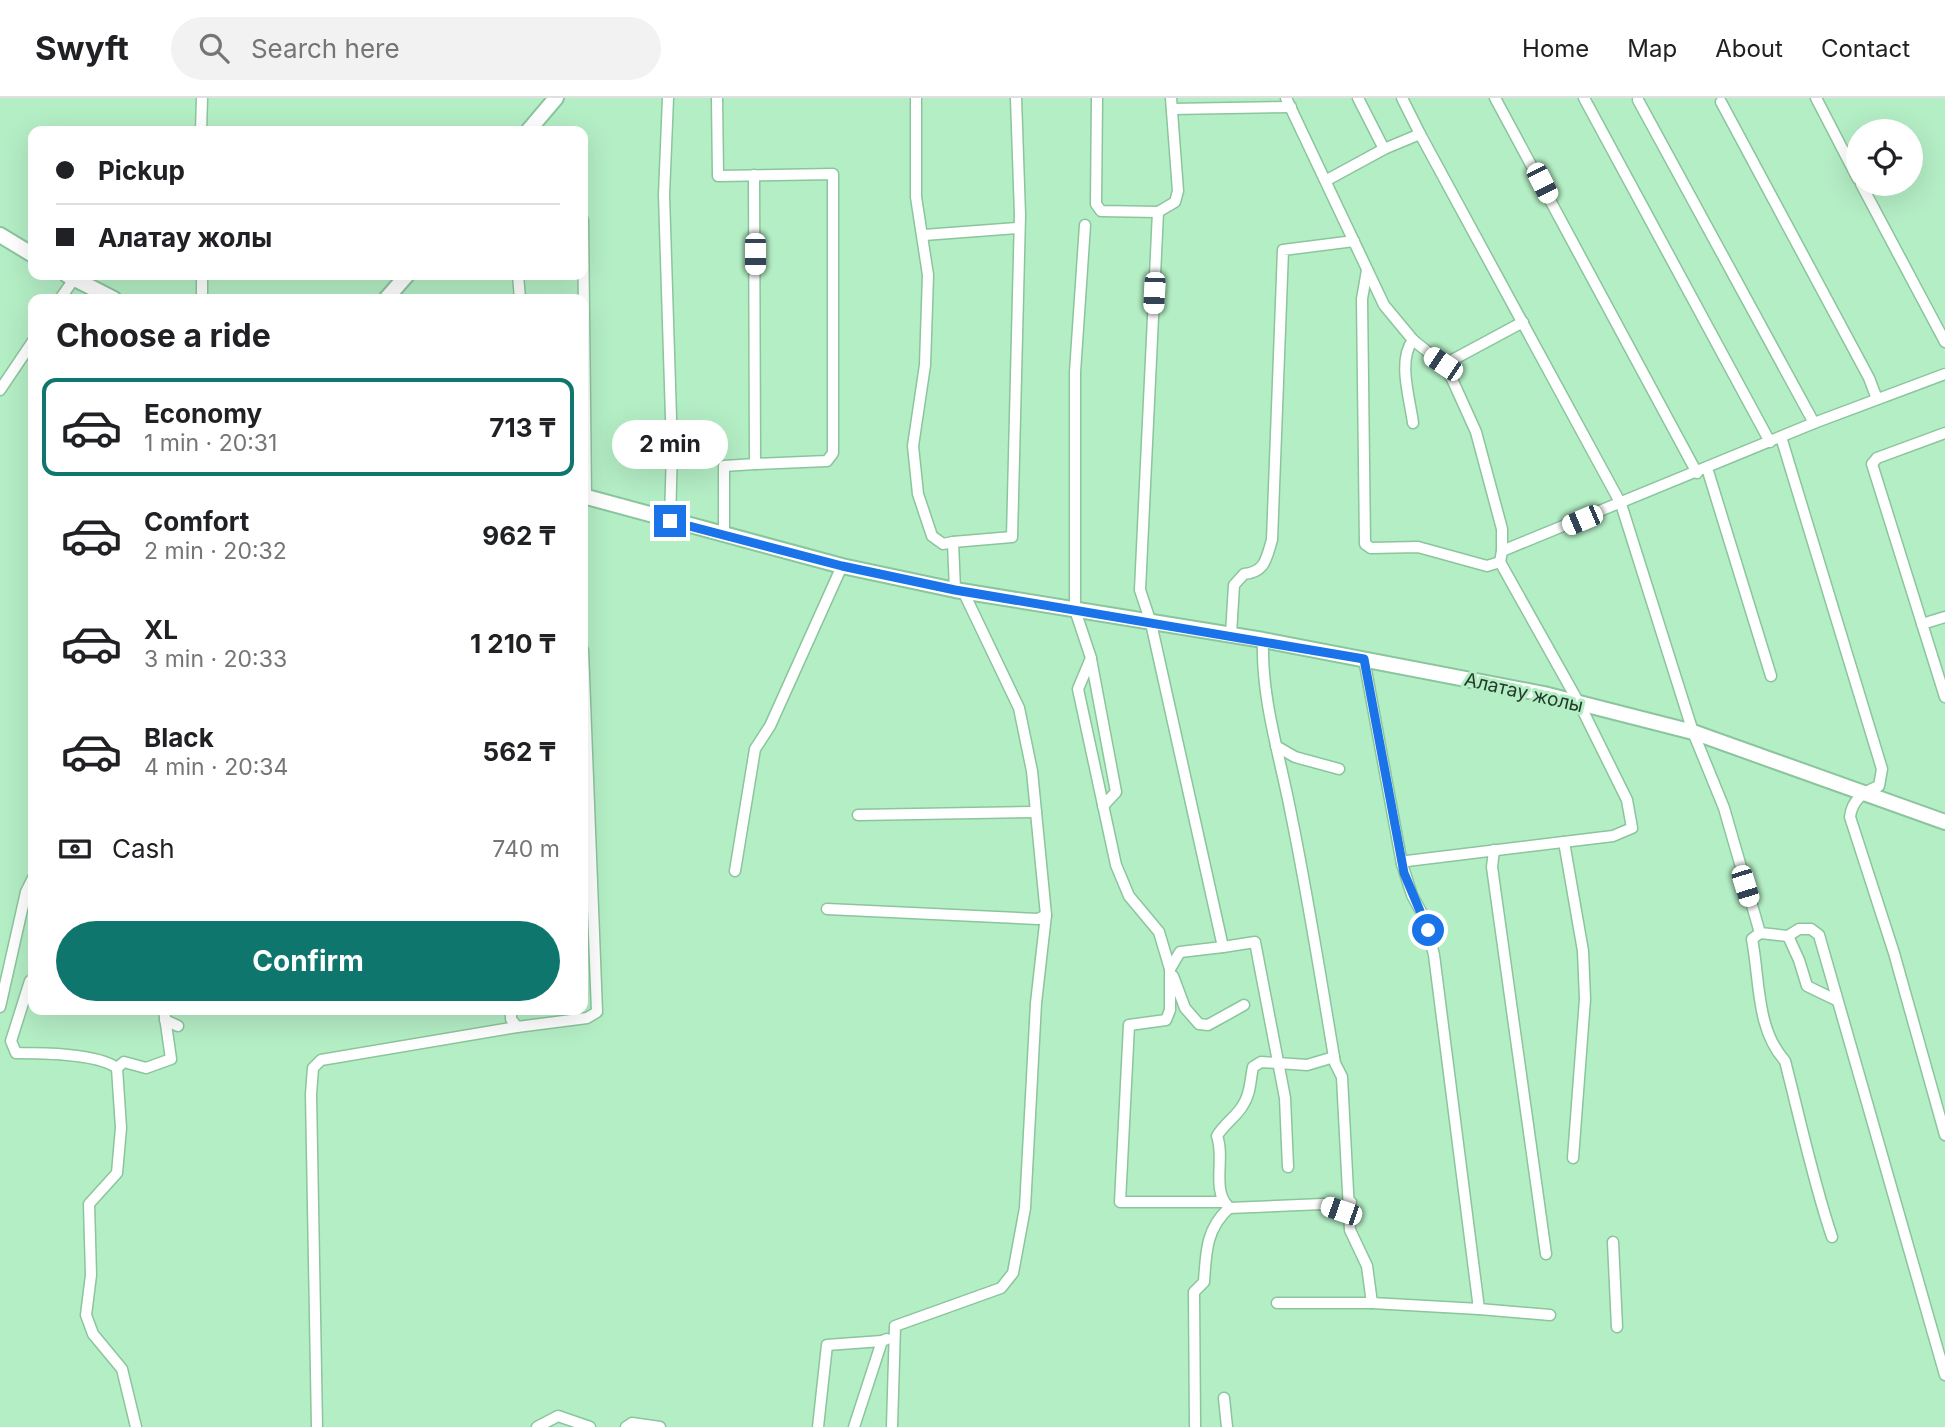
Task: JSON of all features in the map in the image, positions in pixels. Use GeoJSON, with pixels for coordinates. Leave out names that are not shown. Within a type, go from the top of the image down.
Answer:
{"type":"FeatureCollection","features":[{"type":"Feature","properties":{"kind":"main road"},"geometry":{"type":"LineString","coordinates":[[532,126],[555,98]]}},
{"type":"Feature","properties":{"kind":"main road"},"geometry":{"type":"LineString","coordinates":[[0,235],[28,252]]}},
{"type":"Feature","properties":{"kind":"main road"},"geometry":{"type":"LineString","coordinates":[[76,280],[104,294]]}},
{"type":"Feature","properties":{"kind":"main road"},"geometry":{"type":"LineString","coordinates":[[390,294],[403,280]]}},
{"type":"Feature","properties":{"kind":"main road","name":"Алатау жолы"},"geometry":{"type":"LineString","coordinates":[[588,498],[842,566],[963,591],[1230,634],[1544,694],[1693,732],[1945,822]]}},
{"type":"Feature","properties":{"kind":"street"},"geometry":{"type":"LineString","coordinates":[[201,126],[202,98]]}},
{"type":"Feature","properties":{"kind":"street"},"geometry":{"type":"LineString","coordinates":[[668,98],[664,195],[672,449],[670,521]]}},
{"type":"Feature","properties":{"kind":"street"},"geometry":{"type":"LineString","coordinates":[[717,98],[718,176],[833,174],[833,453],[828,461],[724,466],[724,535]]}},
{"type":"Feature","properties":{"kind":"street"},"geometry":{"type":"LineString","coordinates":[[916,98],[916,197],[924,235],[928,275],[926,354],[913,446],[918,494],[932,536],[943,544],[1012,537],[1017,228],[1020,215],[1016,98]]}},
{"type":"Feature","properties":{"kind":"street"},"geometry":{"type":"LineString","coordinates":[[1097,98],[1096,204],[1101,211],[1158,212],[1175,202],[1178,191],[1171,103],[1288,102],[1384,305],[1413,340],[1443,365],[1476,432],[1502,529],[1501,557],[1627,800],[1632,828],[1613,836],[1407,860],[1402,864]]}},
{"type":"Feature","properties":{"kind":"street"},"geometry":{"type":"LineString","coordinates":[[1357,98],[1384,149]]}},
{"type":"Feature","properties":{"kind":"street"},"geometry":{"type":"LineString","coordinates":[[1402,98],[1621,504],[1693,732],[1724,808],[1760,933]]}},
{"type":"Feature","properties":{"kind":"street"},"geometry":{"type":"LineString","coordinates":[[1495,98],[1702,471],[1771,676]]}},
{"type":"Feature","properties":{"kind":"street"},"geometry":{"type":"LineString","coordinates":[[1584,98],[1770,442]]}},
{"type":"Feature","properties":{"kind":"street"},"geometry":{"type":"LineString","coordinates":[[1816,98],[1846,156]]}},
{"type":"Feature","properties":{"kind":"street"},"geometry":{"type":"LineString","coordinates":[[1638,100],[1814,423]]}},
{"type":"Feature","properties":{"kind":"street"},"geometry":{"type":"LineString","coordinates":[[1721,102],[1869,378],[1877,399]]}},
{"type":"Feature","properties":{"kind":"street"},"geometry":{"type":"LineString","coordinates":[[1327,180],[1384,149],[1420,134]]}},
{"type":"Feature","properties":{"kind":"street"},"geometry":{"type":"LineString","coordinates":[[754,175],[755,464]]}},
{"type":"Feature","properties":{"kind":"street"},"geometry":{"type":"LineString","coordinates":[[1867,196],[1945,342]]}},
{"type":"Feature","properties":{"kind":"street"},"geometry":{"type":"LineString","coordinates":[[1158,212],[1140,590],[1152,623],[1223,947]]}},
{"type":"Feature","properties":{"kind":"street"},"geometry":{"type":"LineString","coordinates":[[1085,225],[1075,372],[1082,611],[1116,792],[1104,806]]}},
{"type":"Feature","properties":{"kind":"street"},"geometry":{"type":"LineString","coordinates":[[924,235],[1017,228]]}},
{"type":"Feature","properties":{"kind":"street"},"geometry":{"type":"LineString","coordinates":[[1230,634],[1234,585],[1244,574],[1255,573],[1265,566],[1272,540],[1283,250],[1354,241]]}},
{"type":"Feature","properties":{"kind":"street"},"geometry":{"type":"LineString","coordinates":[[1367,270],[1362,299],[1365,544],[1371,548],[1418,547],[1487,566],[1501,557],[1621,504],[1780,437],[1945,374]]}},
{"type":"Feature","properties":{"kind":"street"},"geometry":{"type":"LineString","coordinates":[[1443,365],[1523,323]]}},
{"type":"Feature","properties":{"kind":"street"},"geometry":{"type":"LineString","coordinates":[[1413,340],[1407,348],[1405,362],[1413,423]]}},
{"type":"Feature","properties":{"kind":"street"},"geometry":{"type":"LineString","coordinates":[[0,390],[28,348]]}},
{"type":"Feature","properties":{"kind":"street"},"geometry":{"type":"LineString","coordinates":[[1945,433],[1877,458],[1872,464],[1945,697]]}},
{"type":"Feature","properties":{"kind":"street"},"geometry":{"type":"LineString","coordinates":[[1780,437],[1882,769],[1879,786],[1864,792],[1851,807],[1850,817],[1894,953],[1945,1135]]}},
{"type":"Feature","properties":{"kind":"street"},"geometry":{"type":"LineString","coordinates":[[892,1427],[897,1344],[894,1337],[895,1326],[1000,1288],[1013,1273],[1025,1208],[1036,1003],[1046,915],[1036,812],[1019,708],[963,591],[953,542]]}},
{"type":"Feature","properties":{"kind":"street"},"geometry":{"type":"LineString","coordinates":[[735,871],[755,749],[770,726],[842,566]]}},
{"type":"Feature","properties":{"kind":"street"},"geometry":{"type":"LineString","coordinates":[[1922,624],[1945,617]]}},
{"type":"Feature","properties":{"kind":"street"},"geometry":{"type":"LineString","coordinates":[[1263,640],[1262,671],[1313,923],[1334,1057],[1342,1077],[1345,1164],[1351,1202],[1350,1230],[1367,1266],[1372,1303]]}},
{"type":"Feature","properties":{"kind":"street"},"geometry":{"type":"LineString","coordinates":[[1091,658],[1078,689],[1116,865],[1129,896],[1159,932],[1185,1008],[1199,1024],[1208,1025],[1244,1005]]}},
{"type":"Feature","properties":{"kind":"street"},"geometry":{"type":"LineString","coordinates":[[1364,659],[1402,864],[1412,895],[1425,919],[1434,955],[1479,1309]]}},
{"type":"Feature","properties":{"kind":"street"},"geometry":{"type":"LineString","coordinates":[[1276,746],[1295,757],[1339,769]]}},
{"type":"Feature","properties":{"kind":"street"},"geometry":{"type":"LineString","coordinates":[[317,1427],[313,1068],[321,1060],[587,1018],[597,1012],[588,779]]}},
{"type":"Feature","properties":{"kind":"street"},"geometry":{"type":"LineString","coordinates":[[858,815],[1036,812]]}},
{"type":"Feature","properties":{"kind":"street"},"geometry":{"type":"LineString","coordinates":[[1564,842],[1583,951],[1585,999],[1573,1158]]}},
{"type":"Feature","properties":{"kind":"street"},"geometry":{"type":"LineString","coordinates":[[1494,850],[1492,867],[1546,1254]]}},
{"type":"Feature","properties":{"kind":"street"},"geometry":{"type":"LineString","coordinates":[[0,1007],[28,888]]}},
{"type":"Feature","properties":{"kind":"street"},"geometry":{"type":"LineString","coordinates":[[827,909],[1038,919],[1046,915]]}},
{"type":"Feature","properties":{"kind":"street"},"geometry":{"type":"LineString","coordinates":[[1832,1237],[1819,1201],[1815,1172],[1785,1061],[1773,1047],[1765,1028],[1752,939],[1760,933],[1788,936],[1799,929],[1811,929],[1819,935],[1945,1375]]}},
{"type":"Feature","properties":{"kind":"street"},"geometry":{"type":"LineString","coordinates":[[1788,936],[1800,960],[1807,986],[1836,1000]]}},
{"type":"Feature","properties":{"kind":"street"},"geometry":{"type":"LineString","coordinates":[[1288,1167],[1279,1063],[1255,942],[1180,952],[1170,969],[1170,1010],[1166,1020],[1129,1025],[1120,1202],[1323,1204],[1341,1211],[1351,1202]]}},
{"type":"Feature","properties":{"kind":"street"},"geometry":{"type":"LineString","coordinates":[[28,987],[11,1041],[16,1053],[90,1060],[110,1063],[117,1068]]}},
{"type":"Feature","properties":{"kind":"street"},"geometry":{"type":"LineString","coordinates":[[117,1068],[124,1062],[146,1068],[171,1059],[164,1015]]}},
{"type":"Feature","properties":{"kind":"street"},"geometry":{"type":"LineString","coordinates":[[164,1015],[178,1026]]}},
{"type":"Feature","properties":{"kind":"street"},"geometry":{"type":"LineString","coordinates":[[511,1015],[517,1027]]}},
{"type":"Feature","properties":{"kind":"street"},"geometry":{"type":"LineString","coordinates":[[1226,1205],[1219,1194],[1222,1154],[1217,1136],[1227,1121],[1242,1108],[1250,1091],[1254,1067],[1261,1062],[1307,1065],[1334,1057]]}},
{"type":"Feature","properties":{"kind":"street"},"geometry":{"type":"LineString","coordinates":[[117,1068],[121,1128],[117,1173],[89,1204],[91,1275],[86,1315],[93,1334],[122,1369],[136,1427]]}},
{"type":"Feature","properties":{"kind":"street"},"geometry":{"type":"LineString","coordinates":[[1195,1427],[1194,1292],[1204,1282],[1207,1244],[1215,1221],[1226,1205]]}},
{"type":"Feature","properties":{"kind":"street"},"geometry":{"type":"LineString","coordinates":[[1613,1242],[1617,1326]]}},
{"type":"Feature","properties":{"kind":"street"},"geometry":{"type":"LineString","coordinates":[[1277,1303],[1372,1303],[1550,1315]]}},
{"type":"Feature","properties":{"kind":"street"},"geometry":{"type":"LineString","coordinates":[[818,1427],[827,1345],[882,1341],[894,1337]]}},
{"type":"Feature","properties":{"kind":"street"},"geometry":{"type":"LineString","coordinates":[[854,1427],[882,1341]]}},
{"type":"Feature","properties":{"kind":"street"},"geometry":{"type":"LineString","coordinates":[[1224,1398],[1227,1427]]}},
{"type":"Feature","properties":{"kind":"street"},"geometry":{"type":"LineString","coordinates":[[537,1427],[558,1416],[590,1427]]}},
{"type":"Feature","properties":{"kind":"street"},"geometry":{"type":"LineString","coordinates":[[626,1427],[632,1423],[660,1427]]}},
{"type":"Feature","properties":{"kind":"route"},"geometry":{"type":"LineString","coordinates":[[670,521],[842,566],[955,590],[1247,637],[1364,659],[1404,873],[1428,930]]}}]}
